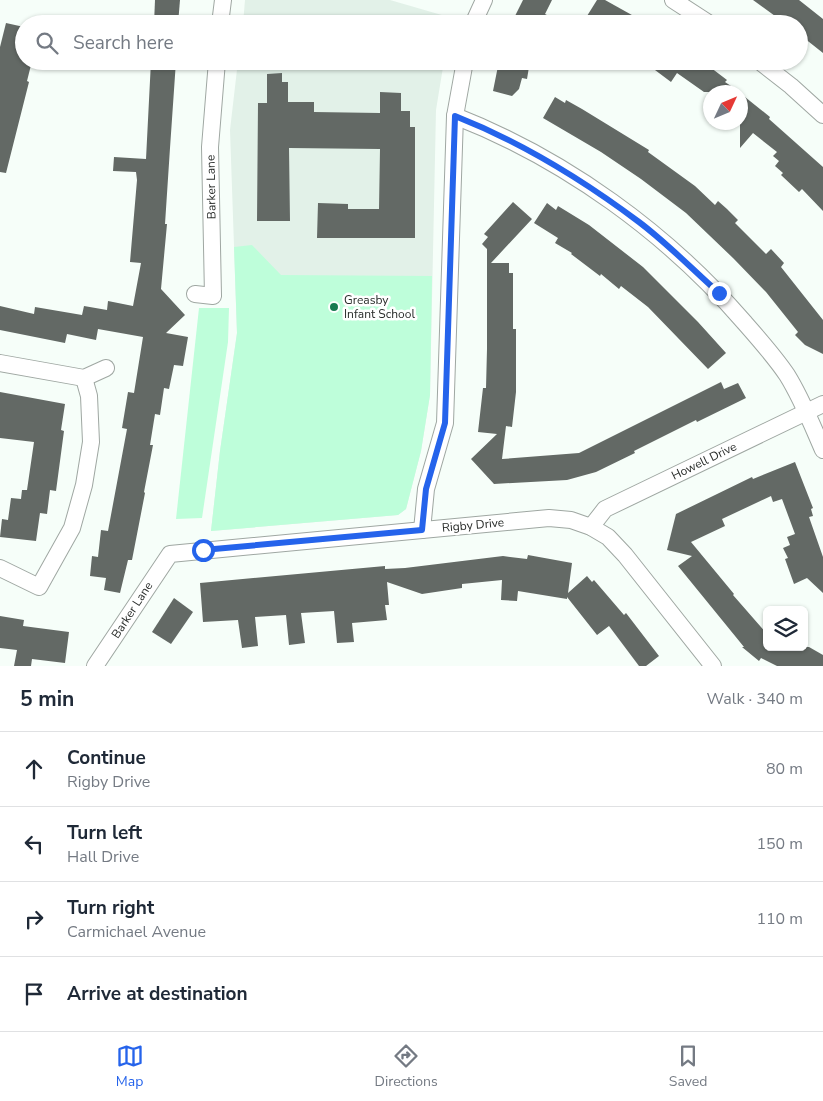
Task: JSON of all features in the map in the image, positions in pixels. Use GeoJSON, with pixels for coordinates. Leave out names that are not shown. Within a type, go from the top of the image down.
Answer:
{"type":"FeatureCollection","features":[{"type":"Feature","properties":{"kind":"street"},"geometry":{"type":"LineString","coordinates":[[221,15],[223,0]]}},
{"type":"Feature","properties":{"kind":"street"},"geometry":{"type":"LineString","coordinates":[[477,15],[484,0]]}},
{"type":"Feature","properties":{"kind":"street"},"geometry":{"type":"LineString","coordinates":[[673,0],[696,15]]}},
{"type":"Feature","properties":{"kind":"street","name":"Barker Lane"},"geometry":{"type":"LineString","coordinates":[[195,294],[213,296],[210,147],[216,70]]}},
{"type":"Feature","properties":{"kind":"street"},"geometry":{"type":"LineString","coordinates":[[422,530],[426,489],[445,423],[455,116],[464,70]]}},
{"type":"Feature","properties":{"kind":"street"},"geometry":{"type":"LineString","coordinates":[[771,70],[823,115]]}},
{"type":"Feature","properties":{"kind":"street"},"geometry":{"type":"LineString","coordinates":[[455,116],[490,130],[567,172],[641,223],[719,293],[787,375],[807,412],[823,450]]}},
{"type":"Feature","properties":{"kind":"street"},"geometry":{"type":"LineString","coordinates":[[0,363],[84,378],[106,368]]}},
{"type":"Feature","properties":{"kind":"street"},"geometry":{"type":"LineString","coordinates":[[0,568],[39,587],[72,528],[84,485],[91,442],[89,396],[84,378]]}},
{"type":"Feature","properties":{"kind":"street","name":"Howell Drive"},"geometry":{"type":"LineString","coordinates":[[591,527],[606,509],[823,404]]}},
{"type":"Feature","properties":{"kind":"street","name":"Rigby Drive"},"geometry":{"type":"LineString","coordinates":[[170,554],[549,518],[571,520],[591,527],[608,538],[625,555],[713,666]]}},
{"type":"Feature","properties":{"kind":"street","name":"Barker Lane"},"geometry":{"type":"LineString","coordinates":[[95,666],[170,554]]}},
{"type":"Feature","properties":{"kind":"shaded area"},"geometry":{"type":"Polygon","coordinates":[[[245,0],[390,0],[442,15],[244,15],[245,0]]]}},
{"type":"Feature","properties":{"kind":"shaded area","name":"Greasby Infant School"},"geometry":{"type":"Polygon","coordinates":[[[237,70],[443,70],[436,110],[430,395],[421,451],[406,509],[398,515],[211,531],[237,333],[230,130],[237,70]]]}},
{"type":"Feature","properties":{"kind":"green space"},"geometry":{"type":"Polygon","coordinates":[[[252,245],[281,275],[432,276],[430,395],[421,451],[406,509],[398,515],[211,531],[237,333],[234,247],[252,245]]]}},
{"type":"Feature","properties":{"kind":"green space"},"geometry":{"type":"Polygon","coordinates":[[[199,308],[229,308],[228,342],[202,518],[176,519],[199,308]]]}},
{"type":"Feature","properties":{"kind":"building"},"geometry":{"type":"Polygon","coordinates":[[[155,0],[180,0],[179,15],[154,15],[155,0]]]}},
{"type":"Feature","properties":{"kind":"building"},"geometry":{"type":"Polygon","coordinates":[[[523,0],[552,0],[545,14],[547,15],[516,15],[523,0]]]}},
{"type":"Feature","properties":{"kind":"building"},"geometry":{"type":"Polygon","coordinates":[[[597,0],[605,0],[632,15],[588,15],[597,0]]]}},
{"type":"Feature","properties":{"kind":"building"},"geometry":{"type":"Polygon","coordinates":[[[753,0],[799,0],[823,19],[823,53],[808,41],[808,15],[774,15],[753,0]]]}},
{"type":"Feature","properties":{"kind":"building"},"geometry":{"type":"Polygon","coordinates":[[[6,23],[15,25],[15,70],[30,70],[27,81],[29,82],[6,173],[0,172],[0,47],[6,23]]]}},
{"type":"Feature","properties":{"kind":"building"},"geometry":{"type":"Polygon","coordinates":[[[151,70],[175,70],[165,224],[167,224],[161,289],[185,315],[166,333],[188,337],[183,366],[174,365],[169,389],[164,388],[160,415],[155,414],[150,445],[153,445],[132,560],[128,560],[120,593],[104,590],[106,578],[90,576],[92,556],[98,557],[101,530],[108,531],[127,429],[122,428],[128,392],[134,393],[143,337],[98,329],[96,340],[67,334],[65,343],[0,330],[0,306],[34,314],[35,307],[82,315],[84,306],[107,310],[108,301],[133,306],[141,263],[130,262],[137,180],[136,172],[113,171],[114,157],[146,159],[151,70]]]}},
{"type":"Feature","properties":{"kind":"building"},"geometry":{"type":"Polygon","coordinates":[[[497,70],[528,70],[527,79],[522,78],[519,89],[512,96],[493,91],[497,70]]]}},
{"type":"Feature","properties":{"kind":"building"},"geometry":{"type":"Polygon","coordinates":[[[655,70],[714,70],[727,80],[725,82],[730,85],[703,85],[703,91],[677,73],[671,82],[655,70]]]}},
{"type":"Feature","properties":{"kind":"building"},"geometry":{"type":"Polygon","coordinates":[[[282,73],[282,82],[288,82],[288,102],[314,102],[314,112],[380,113],[380,92],[401,93],[401,111],[410,111],[410,127],[415,127],[415,238],[317,238],[318,203],[348,204],[348,209],[379,209],[380,149],[289,148],[290,221],[257,221],[258,103],[267,103],[267,74],[282,73]]]}},
{"type":"Feature","properties":{"kind":"building"},"geometry":{"type":"Polygon","coordinates":[[[555,97],[565,103],[566,100],[582,109],[649,150],[648,152],[695,186],[715,205],[718,201],[727,209],[738,220],[735,223],[766,254],[771,249],[784,263],[781,267],[823,320],[823,354],[805,345],[795,335],[798,332],[766,292],[686,213],[601,152],[543,118],[555,97]]]}},
{"type":"Feature","properties":{"kind":"building"},"geometry":{"type":"Polygon","coordinates":[[[748,99],[770,117],[769,119],[823,167],[823,211],[802,189],[799,192],[781,175],[783,173],[775,166],[779,161],[773,156],[777,152],[753,133],[740,148],[740,130],[748,130],[748,99]]]}},
{"type":"Feature","properties":{"kind":"building"},"geometry":{"type":"Polygon","coordinates":[[[513,202],[532,219],[491,263],[509,263],[509,273],[513,273],[513,329],[516,329],[516,392],[512,427],[506,426],[502,459],[579,453],[721,382],[724,389],[738,383],[746,398],[697,422],[696,420],[596,472],[567,480],[494,484],[471,459],[497,434],[478,432],[483,388],[486,388],[487,349],[487,249],[482,244],[488,237],[484,234],[513,202]]]}},
{"type":"Feature","properties":{"kind":"building"},"geometry":{"type":"Polygon","coordinates":[[[547,203],[556,210],[558,206],[589,225],[643,267],[726,353],[708,369],[648,307],[621,286],[619,289],[572,253],[555,243],[558,238],[534,223],[547,203]]]}},
{"type":"Feature","properties":{"kind":"building"},"geometry":{"type":"Polygon","coordinates":[[[0,392],[65,404],[61,430],[64,431],[56,491],[50,490],[47,514],[40,513],[36,541],[0,537],[2,519],[8,520],[11,498],[21,499],[22,490],[27,490],[34,442],[0,438],[0,392]]]}},
{"type":"Feature","properties":{"kind":"building"},"geometry":{"type":"Polygon","coordinates":[[[795,462],[813,508],[811,509],[813,516],[809,517],[823,557],[823,593],[807,578],[794,584],[785,559],[788,558],[783,548],[790,545],[787,537],[795,534],[782,499],[773,502],[771,496],[722,519],[725,526],[691,542],[763,629],[763,651],[808,651],[809,647],[823,655],[823,666],[777,666],[761,658],[759,661],[742,647],[744,647],[678,566],[692,556],[667,550],[676,514],[752,477],[753,479],[795,462]]]}},
{"type":"Feature","properties":{"kind":"building"},"geometry":{"type":"Polygon","coordinates":[[[528,555],[572,563],[568,593],[587,576],[592,582],[594,580],[624,615],[626,613],[659,656],[646,666],[639,666],[609,626],[597,635],[567,597],[567,599],[518,591],[517,601],[501,600],[502,580],[462,584],[462,588],[422,594],[387,582],[389,605],[385,605],[387,620],[352,623],[354,642],[337,643],[334,611],[301,613],[305,643],[289,645],[286,615],[255,617],[258,646],[242,648],[238,620],[203,622],[200,583],[385,566],[385,569],[405,568],[503,556],[527,559],[528,555]]]}},
{"type":"Feature","properties":{"kind":"building"},"geometry":{"type":"Polygon","coordinates":[[[174,598],[193,612],[171,644],[152,632],[174,598]]]}},
{"type":"Feature","properties":{"kind":"building"},"geometry":{"type":"Polygon","coordinates":[[[0,616],[24,620],[23,626],[69,632],[65,663],[32,659],[31,666],[14,666],[17,650],[0,648],[0,616]]]}},
{"type":"Feature","properties":{"kind":"place","name":"Greasby Infant School"},"geometry":{"type":"Point","coordinates":[334,307]}},
{"type":"Feature","properties":{"kind":"route"},"geometry":{"type":"LineString","coordinates":[[203,550],[422,530],[426,489],[445,423],[455,116],[490,130],[567,172],[641,223],[719,293]]}}]}
